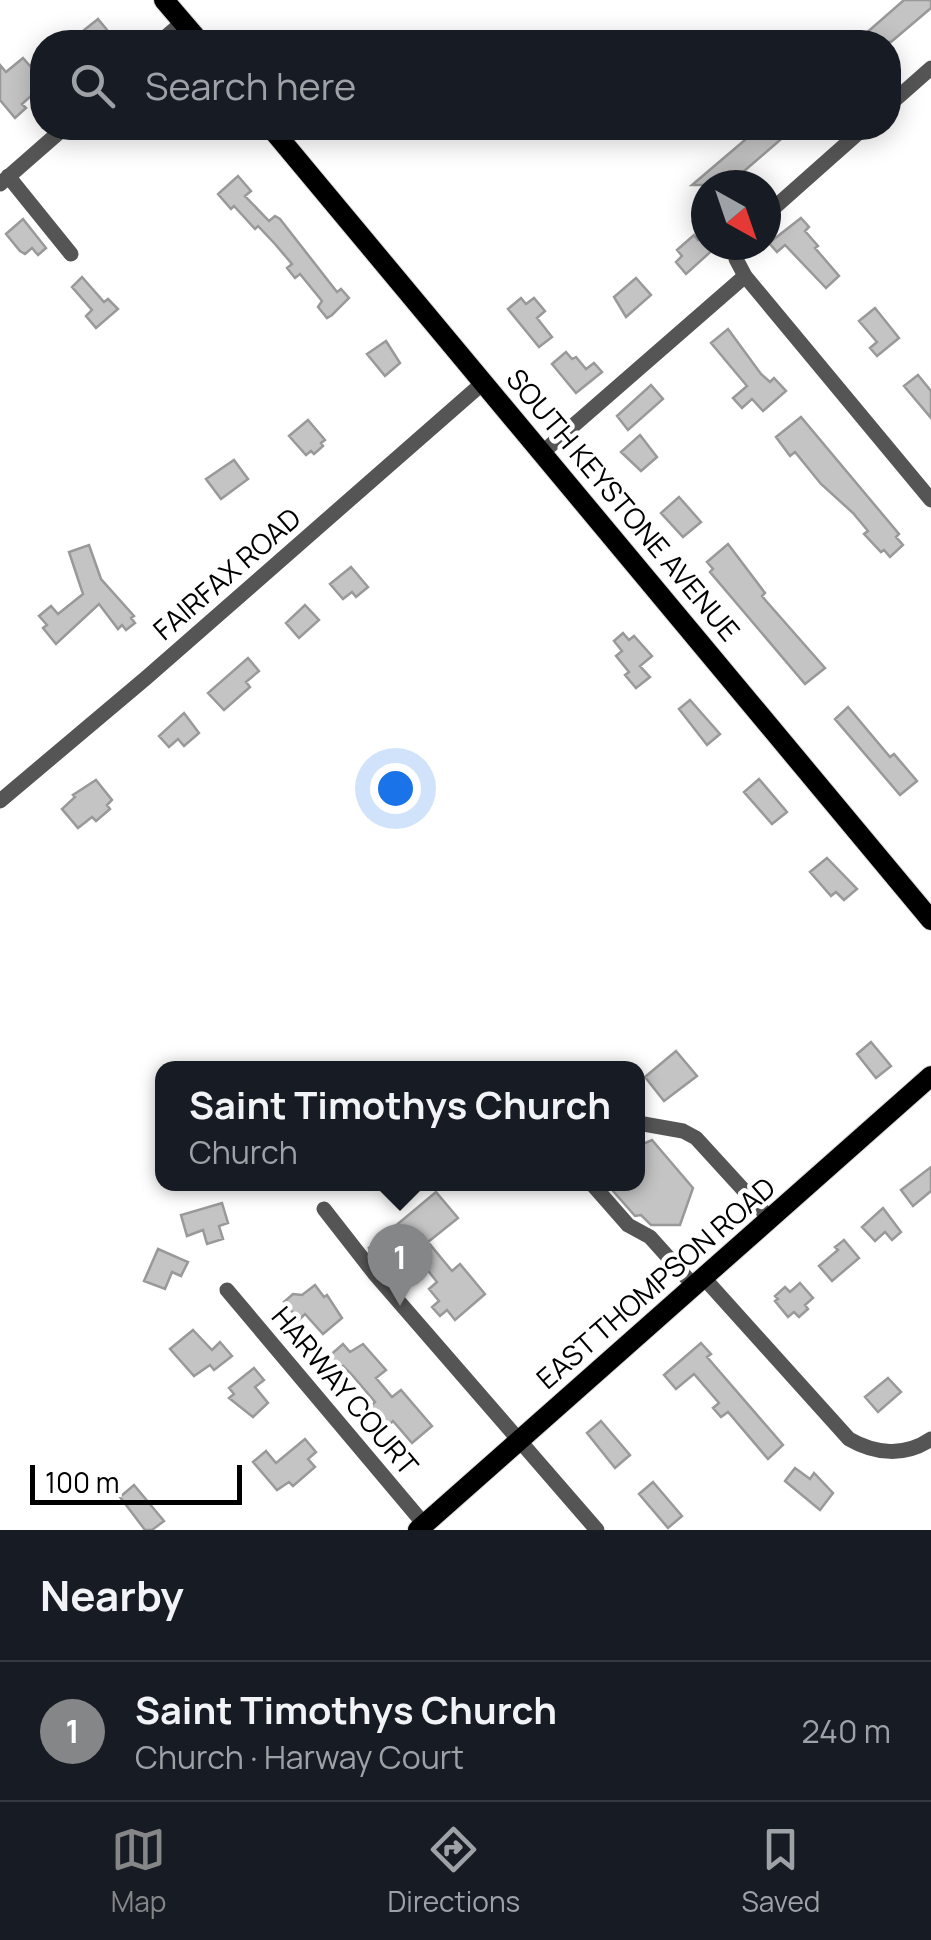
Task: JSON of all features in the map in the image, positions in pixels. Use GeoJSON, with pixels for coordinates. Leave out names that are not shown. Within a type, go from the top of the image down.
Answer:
{"type":"FeatureCollection","features":[{"type":"Feature","properties":{"kind":"main road"},"geometry":{"type":"LineString","coordinates":[[164,0],[190,30]]}},
{"type":"Feature","properties":{"kind":"main road","name":"SOUTH KEYSTONE AVENUE"},"geometry":{"type":"LineString","coordinates":[[281,140],[931,920]]}},
{"type":"Feature","properties":{"kind":"main road","name":"EAST THOMPSON ROAD"},"geometry":{"type":"LineString","coordinates":[[421,1527],[931,1076]]}},
{"type":"Feature","properties":{"kind":"street"},"geometry":{"type":"LineString","coordinates":[[174,30],[183,22]]}},
{"type":"Feature","properties":{"kind":"street"},"geometry":{"type":"LineString","coordinates":[[901,95],[931,68]]}},
{"type":"Feature","properties":{"kind":"street"},"geometry":{"type":"LineString","coordinates":[[50,140],[4,180],[70,254]]}},
{"type":"Feature","properties":{"kind":"street"},"geometry":{"type":"LineString","coordinates":[[781,202],[850,140]]}},
{"type":"Feature","properties":{"kind":"street"},"geometry":{"type":"LineString","coordinates":[[737,260],[745,276],[931,500]]}},
{"type":"Feature","properties":{"kind":"street"},"geometry":{"type":"LineString","coordinates":[[543,452],[745,276]]}},
{"type":"Feature","properties":{"kind":"street","name":"FAIRFAX ROAD"},"geometry":{"type":"LineString","coordinates":[[0,801],[484,382]]}},
{"type":"Feature","properties":{"kind":"street"},"geometry":{"type":"LineString","coordinates":[[645,1124],[696,1138],[770,1220]]}},
{"type":"Feature","properties":{"kind":"street"},"geometry":{"type":"LineString","coordinates":[[598,1191],[628,1225],[650,1237],[699,1282],[849,1438],[874,1450],[894,1452],[914,1448],[931,1438]]}},
{"type":"Feature","properties":{"kind":"street"},"geometry":{"type":"LineString","coordinates":[[324,1209],[374,1273],[597,1530]]}},
{"type":"Feature","properties":{"kind":"street","name":"HARWAY COURT"},"geometry":{"type":"LineString","coordinates":[[227,1290],[421,1527]]}},
{"type":"Feature","properties":{"kind":"building"},"geometry":{"type":"Polygon","coordinates":[[[904,0],[931,0],[931,8],[901,34],[901,30],[870,30],[904,0]]]}},
{"type":"Feature","properties":{"kind":"building"},"geometry":{"type":"Polygon","coordinates":[[[98,19],[107,30],[84,30],[98,19]]]}},
{"type":"Feature","properties":{"kind":"building"},"geometry":{"type":"Polygon","coordinates":[[[23,58],[30,66],[30,97],[22,104],[26,108],[15,118],[0,100],[0,65],[6,72],[23,58]]]}},
{"type":"Feature","properties":{"kind":"building"},"geometry":{"type":"Polygon","coordinates":[[[745,140],[780,140],[745,170],[710,170],[745,140]]]}},
{"type":"Feature","properties":{"kind":"building"},"geometry":{"type":"Polygon","coordinates":[[[238,176],[251,191],[245,196],[269,221],[275,216],[280,219],[337,292],[341,289],[349,298],[332,315],[327,318],[318,307],[322,301],[300,274],[295,278],[287,268],[292,264],[275,244],[218,194],[238,176]]]}},
{"type":"Feature","properties":{"kind":"building"},"geometry":{"type":"Polygon","coordinates":[[[801,218],[809,227],[805,231],[818,246],[815,248],[839,276],[826,288],[785,245],[781,248],[781,234],[801,218]]]}},
{"type":"Feature","properties":{"kind":"building"},"geometry":{"type":"Polygon","coordinates":[[[23,219],[46,248],[38,255],[32,248],[25,254],[20,251],[6,234],[23,219]]]}},
{"type":"Feature","properties":{"kind":"building"},"geometry":{"type":"Polygon","coordinates":[[[691,238],[691,260],[701,260],[686,274],[676,262],[682,256],[677,250],[691,238]]]}},
{"type":"Feature","properties":{"kind":"building"},"geometry":{"type":"Polygon","coordinates":[[[82,277],[104,302],[108,299],[118,309],[96,328],[86,316],[92,310],[72,287],[82,277]]]}},
{"type":"Feature","properties":{"kind":"building"},"geometry":{"type":"Polygon","coordinates":[[[636,278],[651,295],[626,317],[614,297],[636,278]]]}},
{"type":"Feature","properties":{"kind":"building"},"geometry":{"type":"Polygon","coordinates":[[[521,298],[526,304],[534,298],[545,311],[537,318],[552,337],[539,347],[508,309],[521,298]]]}},
{"type":"Feature","properties":{"kind":"building"},"geometry":{"type":"Polygon","coordinates":[[[875,308],[899,338],[877,356],[870,348],[877,342],[859,321],[875,308]]]}},
{"type":"Feature","properties":{"kind":"building"},"geometry":{"type":"Polygon","coordinates":[[[728,329],[761,374],[770,382],[774,378],[786,391],[763,411],[752,399],[742,408],[733,398],[747,386],[711,343],[728,329]]]}},
{"type":"Feature","properties":{"kind":"building"},"geometry":{"type":"Polygon","coordinates":[[[386,341],[400,363],[385,376],[367,354],[386,341]]]}},
{"type":"Feature","properties":{"kind":"building"},"geometry":{"type":"Polygon","coordinates":[[[566,352],[586,369],[594,363],[602,372],[576,393],[552,364],[566,352]]]}},
{"type":"Feature","properties":{"kind":"building"},"geometry":{"type":"Polygon","coordinates":[[[918,375],[931,391],[931,418],[904,386],[918,375]]]}},
{"type":"Feature","properties":{"kind":"building"},"geometry":{"type":"Polygon","coordinates":[[[651,385],[663,399],[628,430],[617,416],[651,385]]]}},
{"type":"Feature","properties":{"kind":"building"},"geometry":{"type":"Polygon","coordinates":[[[801,417],[899,534],[896,537],[903,545],[890,557],[864,534],[868,531],[853,513],[821,484],[795,452],[790,456],[776,437],[801,417]]]}},
{"type":"Feature","properties":{"kind":"building"},"geometry":{"type":"Polygon","coordinates":[[[308,420],[325,440],[314,454],[311,451],[306,455],[289,436],[308,420]]]}},
{"type":"Feature","properties":{"kind":"building"},"geometry":{"type":"Polygon","coordinates":[[[640,435],[657,457],[641,471],[621,452],[640,435]]]}},
{"type":"Feature","properties":{"kind":"building"},"geometry":{"type":"Polygon","coordinates":[[[234,460],[248,479],[221,499],[206,479],[234,460]]]}},
{"type":"Feature","properties":{"kind":"building"},"geometry":{"type":"Polygon","coordinates":[[[679,497],[701,522],[683,537],[661,513],[679,497]]]}},
{"type":"Feature","properties":{"kind":"building"},"geometry":{"type":"Polygon","coordinates":[[[728,544],[765,593],[762,596],[825,668],[805,684],[710,572],[713,569],[707,562],[728,544]]]}},
{"type":"Feature","properties":{"kind":"building"},"geometry":{"type":"Polygon","coordinates":[[[89,545],[101,579],[134,616],[131,618],[135,623],[126,630],[122,625],[118,629],[99,604],[56,644],[39,616],[51,606],[58,614],[83,594],[69,552],[89,545]]]}},
{"type":"Feature","properties":{"kind":"building"},"geometry":{"type":"Polygon","coordinates":[[[351,567],[368,587],[356,597],[352,592],[343,599],[330,584],[351,567]]]}},
{"type":"Feature","properties":{"kind":"building"},"geometry":{"type":"Polygon","coordinates":[[[305,605],[319,620],[299,638],[286,623],[305,605]]]}},
{"type":"Feature","properties":{"kind":"building"},"geometry":{"type":"Polygon","coordinates":[[[623,633],[629,640],[634,636],[652,656],[640,666],[650,677],[636,688],[616,656],[622,651],[614,641],[623,633]]]}},
{"type":"Feature","properties":{"kind":"building"},"geometry":{"type":"Polygon","coordinates":[[[248,658],[259,671],[246,682],[250,687],[224,710],[208,693],[248,658]]]}},
{"type":"Feature","properties":{"kind":"building"},"geometry":{"type":"Polygon","coordinates":[[[690,700],[720,734],[707,745],[679,709],[690,700]]]}},
{"type":"Feature","properties":{"kind":"building"},"geometry":{"type":"Polygon","coordinates":[[[848,707],[890,757],[894,754],[917,781],[900,795],[835,719],[848,707]]]}},
{"type":"Feature","properties":{"kind":"building"},"geometry":{"type":"Polygon","coordinates":[[[184,713],[199,733],[184,746],[178,739],[169,747],[159,736],[184,713]]]}},
{"type":"Feature","properties":{"kind":"building"},"geometry":{"type":"Polygon","coordinates":[[[759,779],[787,812],[772,824],[744,792],[759,779]]]}},
{"type":"Feature","properties":{"kind":"building"},"geometry":{"type":"Polygon","coordinates":[[[96,780],[112,800],[107,805],[110,809],[96,821],[92,817],[78,828],[62,809],[73,795],[96,780]]]}},
{"type":"Feature","properties":{"kind":"building"},"geometry":{"type":"Polygon","coordinates":[[[827,858],[857,889],[844,900],[836,892],[831,896],[810,872],[827,858]]]}},
{"type":"Feature","properties":{"kind":"building"},"geometry":{"type":"Polygon","coordinates":[[[871,1042],[891,1066],[876,1078],[857,1054],[871,1042]]]}},
{"type":"Feature","properties":{"kind":"building"},"geometry":{"type":"Polygon","coordinates":[[[676,1051],[697,1076],[664,1101],[645,1077],[676,1051]]]}},
{"type":"Feature","properties":{"kind":"building"},"geometry":{"type":"Polygon","coordinates":[[[652,1140],[693,1188],[680,1225],[651,1225],[641,1215],[635,1216],[613,1191],[645,1191],[645,1143],[652,1140]]]}},
{"type":"Feature","properties":{"kind":"building"},"geometry":{"type":"Polygon","coordinates":[[[931,1167],[931,1191],[913,1206],[901,1190],[931,1167]]]}},
{"type":"Feature","properties":{"kind":"building"},"geometry":{"type":"Polygon","coordinates":[[[436,1192],[458,1218],[428,1242],[452,1271],[460,1264],[485,1294],[455,1320],[447,1310],[440,1316],[432,1307],[439,1301],[429,1289],[437,1282],[415,1254],[390,1275],[369,1248],[436,1192]]]}},
{"type":"Feature","properties":{"kind":"building"},"geometry":{"type":"Polygon","coordinates":[[[222,1203],[228,1223],[219,1226],[223,1239],[207,1244],[203,1230],[187,1236],[181,1215],[222,1203]]]}},
{"type":"Feature","properties":{"kind":"building"},"geometry":{"type":"Polygon","coordinates":[[[883,1208],[901,1232],[892,1240],[885,1232],[875,1241],[862,1227],[883,1208]]]}},
{"type":"Feature","properties":{"kind":"building"},"geometry":{"type":"Polygon","coordinates":[[[844,1240],[859,1258],[832,1281],[819,1266],[844,1240]]]}},
{"type":"Feature","properties":{"kind":"building"},"geometry":{"type":"Polygon","coordinates":[[[158,1249],[188,1262],[181,1276],[172,1272],[165,1289],[144,1281],[158,1249]]]}},
{"type":"Feature","properties":{"kind":"building"},"geometry":{"type":"Polygon","coordinates":[[[800,1283],[813,1298],[799,1317],[794,1312],[788,1317],[775,1296],[785,1287],[790,1292],[800,1283]]]}},
{"type":"Feature","properties":{"kind":"building"},"geometry":{"type":"Polygon","coordinates":[[[315,1285],[342,1318],[323,1334],[305,1314],[299,1320],[284,1302],[315,1285]]]}},
{"type":"Feature","properties":{"kind":"building"},"geometry":{"type":"Polygon","coordinates":[[[193,1330],[212,1350],[220,1342],[232,1356],[214,1370],[210,1365],[194,1376],[170,1349],[193,1330]]]}},
{"type":"Feature","properties":{"kind":"building"},"geometry":{"type":"Polygon","coordinates":[[[701,1343],[711,1354],[707,1357],[783,1445],[768,1459],[728,1412],[721,1417],[713,1408],[719,1403],[694,1374],[676,1389],[664,1375],[701,1343]]]}},
{"type":"Feature","properties":{"kind":"building"},"geometry":{"type":"Polygon","coordinates":[[[343,1344],[350,1352],[363,1344],[386,1370],[376,1378],[392,1397],[401,1390],[432,1426],[412,1443],[393,1421],[388,1426],[371,1406],[375,1402],[353,1376],[328,1357],[343,1344]]]}},
{"type":"Feature","properties":{"kind":"building"},"geometry":{"type":"Polygon","coordinates":[[[254,1368],[264,1380],[255,1387],[268,1403],[253,1417],[229,1398],[234,1394],[229,1388],[254,1368]]]}},
{"type":"Feature","properties":{"kind":"building"},"geometry":{"type":"Polygon","coordinates":[[[888,1378],[901,1392],[878,1412],[865,1397],[888,1378]]]}},
{"type":"Feature","properties":{"kind":"building"},"geometry":{"type":"Polygon","coordinates":[[[601,1421],[630,1455],[615,1468],[587,1433],[601,1421]]]}},
{"type":"Feature","properties":{"kind":"building"},"geometry":{"type":"Polygon","coordinates":[[[305,1439],[316,1452],[308,1459],[315,1467],[293,1486],[289,1482],[277,1490],[253,1462],[266,1451],[276,1463],[305,1439]]]}},
{"type":"Feature","properties":{"kind":"building"},"geometry":{"type":"Polygon","coordinates":[[[795,1468],[810,1479],[814,1473],[833,1493],[820,1510],[785,1481],[795,1468]]]}},
{"type":"Feature","properties":{"kind":"building"},"geometry":{"type":"Polygon","coordinates":[[[653,1482],[682,1516],[668,1528],[639,1494],[653,1482]]]}},
{"type":"Feature","properties":{"kind":"building"},"geometry":{"type":"Polygon","coordinates":[[[134,1485],[164,1521],[152,1530],[145,1530],[120,1497],[134,1485]]]}},
{"type":"Feature","properties":{"kind":"place","name":"Saint Timothys Church"},"geometry":{"type":"Point","coordinates":[400,1306]}}]}
